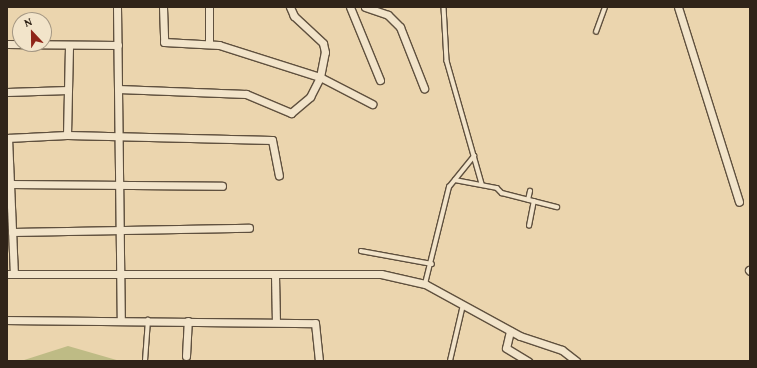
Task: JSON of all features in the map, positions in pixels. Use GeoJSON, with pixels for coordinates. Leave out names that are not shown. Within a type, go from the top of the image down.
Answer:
{"type":"FeatureCollection","features":[{"type":"Feature","properties":{"kind":"street"},"geometry":{"type":"LineString","coordinates":[[117,7],[119,276],[121,319]]}},
{"type":"Feature","properties":{"kind":"street"},"geometry":{"type":"LineString","coordinates":[[163,7],[164,42],[209,44],[320,76],[372,104]]}},
{"type":"Feature","properties":{"kind":"street"},"geometry":{"type":"LineString","coordinates":[[209,7],[209,44]]}},
{"type":"Feature","properties":{"kind":"street"},"geometry":{"type":"LineString","coordinates":[[118,89],[246,94],[291,113],[310,97],[320,76],[325,52],[323,43],[294,16],[290,7]]}},
{"type":"Feature","properties":{"kind":"street"},"geometry":{"type":"LineString","coordinates":[[350,7],[380,80]]}},
{"type":"Feature","properties":{"kind":"street"},"geometry":{"type":"LineString","coordinates":[[365,7],[388,15],[400,27],[424,88]]}},
{"type":"Feature","properties":{"kind":"street"},"geometry":{"type":"LineString","coordinates":[[678,7],[739,202]]}},
{"type":"Feature","properties":{"kind":"street"},"geometry":{"type":"LineString","coordinates":[[7,44],[118,45]]}},
{"type":"Feature","properties":{"kind":"street"},"geometry":{"type":"LineString","coordinates":[[67,135],[69,45]]}},
{"type":"Feature","properties":{"kind":"street"},"geometry":{"type":"LineString","coordinates":[[7,92],[68,90]]}},
{"type":"Feature","properties":{"kind":"street"},"geometry":{"type":"LineString","coordinates":[[279,175],[272,140],[67,135],[7,138],[12,232],[11,274],[119,276],[381,274],[425,284],[510,331],[562,350],[576,361]]}},
{"type":"Feature","properties":{"kind":"street"},"geometry":{"type":"LineString","coordinates":[[10,184],[222,186]]}},
{"type":"Feature","properties":{"kind":"street"},"geometry":{"type":"LineString","coordinates":[[12,232],[249,228]]}},
{"type":"Feature","properties":{"kind":"street"},"geometry":{"type":"LineString","coordinates":[[275,275],[276,322]]}},
{"type":"Feature","properties":{"kind":"street"},"geometry":{"type":"LineString","coordinates":[[7,320],[121,319],[315,323],[319,361]]}},
{"type":"Feature","properties":{"kind":"street"},"geometry":{"type":"LineString","coordinates":[[186,356],[188,321]]}},
{"type":"Feature","properties":{"kind":"street"},"geometry":{"type":"LineString","coordinates":[[510,331],[506,348],[528,361]]}},
{"type":"Feature","properties":{"kind":"lane"},"geometry":{"type":"LineString","coordinates":[[596,32],[605,7]]}},
{"type":"Feature","properties":{"kind":"lane"},"geometry":{"type":"LineString","coordinates":[[444,9],[447,61],[482,184]]}},
{"type":"Feature","properties":{"kind":"lane"},"geometry":{"type":"LineString","coordinates":[[425,284],[432,264],[449,187],[474,156]]}},
{"type":"Feature","properties":{"kind":"lane"},"geometry":{"type":"LineString","coordinates":[[455,180],[482,184],[534,202],[557,207]]}},
{"type":"Feature","properties":{"kind":"lane"},"geometry":{"type":"LineString","coordinates":[[528,200],[530,191]]}},
{"type":"Feature","properties":{"kind":"lane"},"geometry":{"type":"LineString","coordinates":[[528,226],[534,202]]}},
{"type":"Feature","properties":{"kind":"lane"},"geometry":{"type":"LineString","coordinates":[[361,251],[432,264]]}},
{"type":"Feature","properties":{"kind":"lane"},"geometry":{"type":"LineString","coordinates":[[450,361],[463,305]]}},
{"type":"Feature","properties":{"kind":"lane"},"geometry":{"type":"LineString","coordinates":[[145,361],[148,320]]}},
{"type":"Feature","properties":{"kind":"shaded area"},"geometry":{"type":"Polygon","coordinates":[[[68,346],[120,361],[21,361],[68,346]]]}}]}
